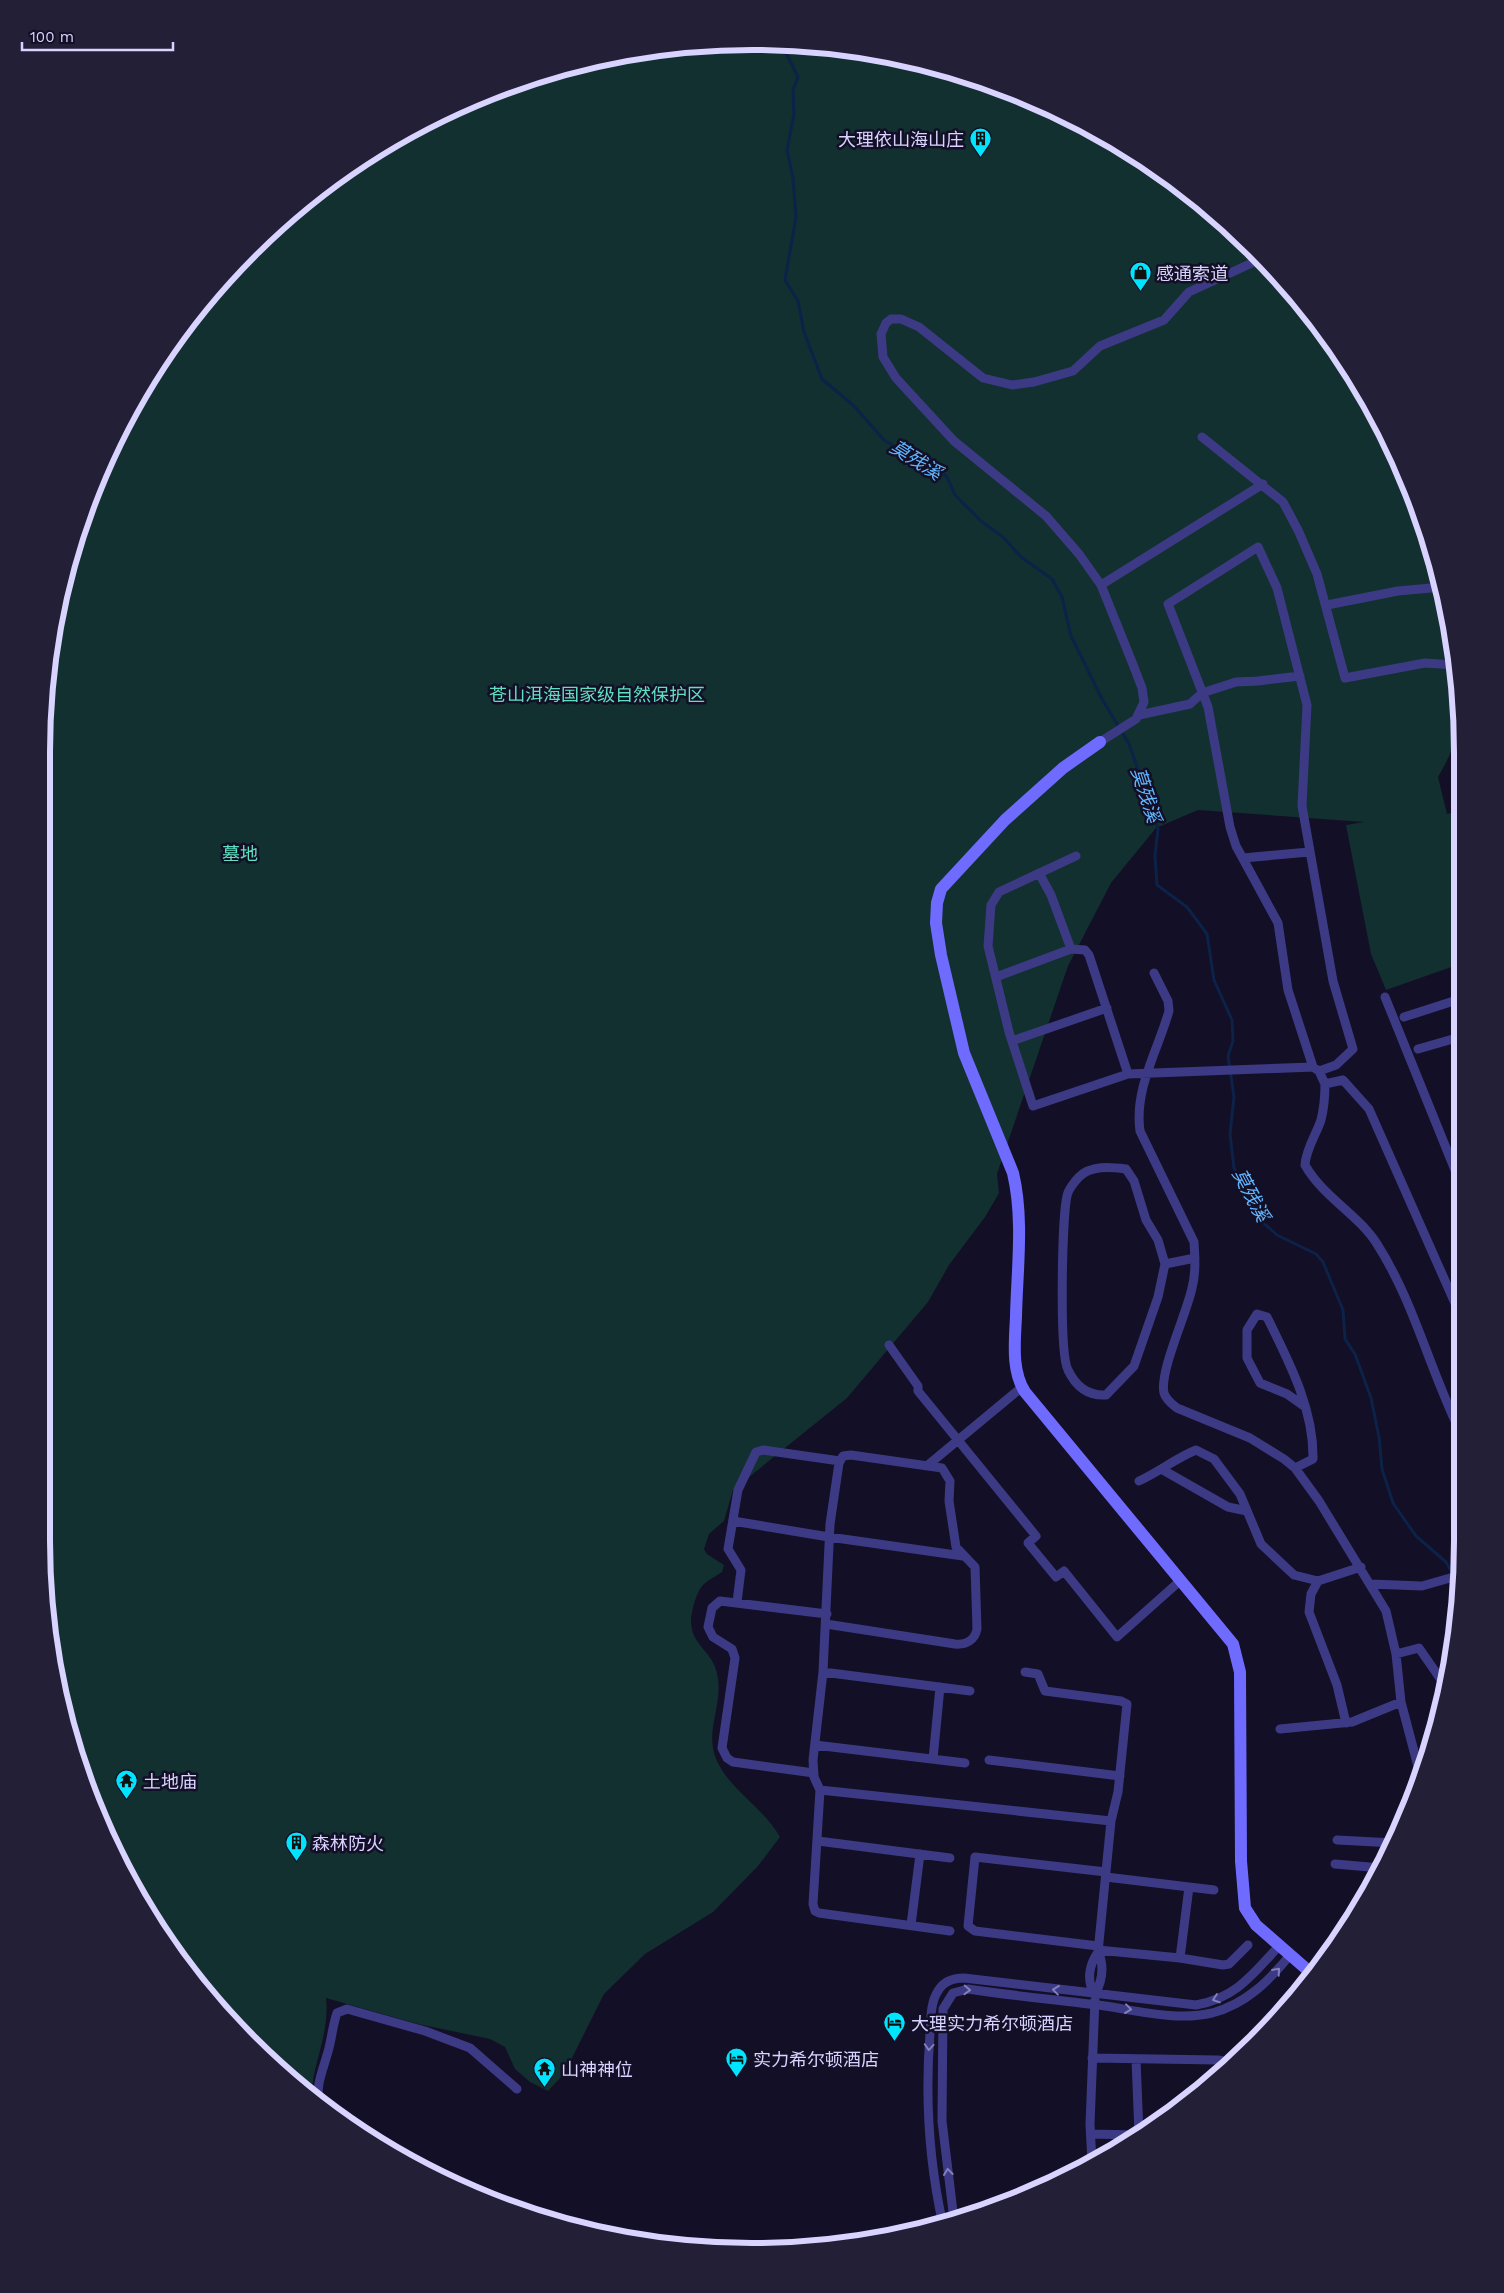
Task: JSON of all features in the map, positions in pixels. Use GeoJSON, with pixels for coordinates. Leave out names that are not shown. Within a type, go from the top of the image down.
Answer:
{"type":"FeatureCollection","features":[{"type":"Feature","properties":{"kind":"street"},"geometry":{"type":"LineString","coordinates":[[1137,717],[1144,702],[1142,688],[1101,585],[1079,554],[1046,516],[954,441],[896,378],[883,357],[880,340],[882,328],[891,319],[902,319],[919,328],[983,378],[1012,385],[1034,382],[1072,371],[1100,346],[1164,320],[1189,292],[1254,262]]}},
{"type":"Feature","properties":{"kind":"street"},"geometry":{"type":"LineString","coordinates":[[1202,437],[1263,484],[1283,502],[1298,530],[1317,574],[1327,605],[1345,678],[1425,663],[1448,665]]}},
{"type":"Feature","properties":{"kind":"street"},"geometry":{"type":"LineString","coordinates":[[1101,585],[1263,484]]}},
{"type":"Feature","properties":{"kind":"street"},"geometry":{"type":"LineString","coordinates":[[1076,856],[999,892],[993,901],[988,946],[1012,1041],[1033,1106],[1128,1074],[1237,1069],[1316,1069],[1336,1065],[1353,1049],[1333,981],[1302,806],[1307,706],[1277,588],[1258,547],[1168,604],[1208,708],[1230,827],[1243,858],[1278,923],[1288,990],[1316,1069],[1325,1084],[1325,1103],[1321,1120],[1305,1157],[1305,1165],[1328,1194],[1347,1210],[1376,1242],[1401,1287],[1443,1397],[1454,1418]]}},
{"type":"Feature","properties":{"kind":"street"},"geometry":{"type":"LineString","coordinates":[[1327,605],[1398,591],[1434,588]]}},
{"type":"Feature","properties":{"kind":"street"},"geometry":{"type":"LineString","coordinates":[[1300,676],[1236,682],[1202,693],[1190,704],[1137,717],[1100,742],[1063,768],[1004,820],[941,889],[937,903],[936,923],[941,955],[964,1053],[1013,1174],[1016,1189],[1018,1211],[1015,1363],[1022,1387],[1226,1634],[1237,1653],[1240,1672],[1240,1861],[1243,1898],[1249,1917],[1279,1946],[1308,1969]]}},
{"type":"Feature","properties":{"kind":"street"},"geometry":{"type":"LineString","coordinates":[[1243,858],[1309,852]]}},
{"type":"Feature","properties":{"kind":"street"},"geometry":{"type":"LineString","coordinates":[[1039,873],[1051,895],[1071,949]]}},
{"type":"Feature","properties":{"kind":"street"},"geometry":{"type":"LineString","coordinates":[[996,977],[1071,949],[1085,950],[1089,955],[1128,1074]]}},
{"type":"Feature","properties":{"kind":"street"},"geometry":{"type":"LineString","coordinates":[[1154,972],[1168,1001],[1169,1010],[1147,1074],[1140,1106],[1140,1131],[1194,1242],[1195,1258],[1192,1288],[1166,1370],[1164,1394],[1169,1402],[1177,1408],[1250,1438],[1294,1468],[1319,1501],[1361,1567],[1386,1611],[1396,1654],[1401,1702],[1418,1765]]}},
{"type":"Feature","properties":{"kind":"street"},"geometry":{"type":"LineString","coordinates":[[1385,997],[1454,1168]]}},
{"type":"Feature","properties":{"kind":"street"},"geometry":{"type":"LineString","coordinates":[[1404,1017],[1454,1001]]}},
{"type":"Feature","properties":{"kind":"street"},"geometry":{"type":"LineString","coordinates":[[1012,1041],[1107,1008]]}},
{"type":"Feature","properties":{"kind":"street"},"geometry":{"type":"LineString","coordinates":[[1418,1049],[1454,1039]]}},
{"type":"Feature","properties":{"kind":"street"},"geometry":{"type":"LineString","coordinates":[[1336,1065],[1343,1080],[1368,1109],[1454,1301]]}},
{"type":"Feature","properties":{"kind":"street"},"geometry":{"type":"LineString","coordinates":[[1325,1084],[1343,1080]]}},
{"type":"Feature","properties":{"kind":"street"},"geometry":{"type":"LineString","coordinates":[[1105,1166],[1126,1169],[1134,1181],[1146,1220],[1158,1240],[1165,1264],[1158,1298],[1134,1366],[1106,1395],[1094,1395],[1078,1386],[1067,1368],[1065,1350],[1064,1229],[1067,1194],[1080,1176],[1105,1166]]}},
{"type":"Feature","properties":{"kind":"street"},"geometry":{"type":"LineString","coordinates":[[1165,1264],[1195,1258]]}},
{"type":"Feature","properties":{"kind":"street"},"geometry":{"type":"LineString","coordinates":[[1294,1468],[1313,1459],[1313,1439],[1304,1406],[1296,1378],[1267,1318],[1257,1314],[1248,1330],[1247,1358],[1260,1382],[1287,1394],[1304,1406]]}},
{"type":"Feature","properties":{"kind":"street"},"geometry":{"type":"LineString","coordinates":[[889,1345],[918,1386],[918,1391],[1036,1536],[1028,1543],[1056,1577],[1064,1570],[1118,1637],[1181,1580]]}},
{"type":"Feature","properties":{"kind":"street"},"geometry":{"type":"LineString","coordinates":[[928,1465],[1022,1387]]}},
{"type":"Feature","properties":{"kind":"street"},"geometry":{"type":"LineString","coordinates":[[737,1602],[741,1570],[728,1552],[742,1480],[758,1450],[840,1461]]}},
{"type":"Feature","properties":{"kind":"street"},"geometry":{"type":"LineString","coordinates":[[1139,1481],[1163,1470],[1181,1456],[1196,1450],[1214,1459],[1240,1494],[1261,1544],[1294,1575],[1318,1581],[1361,1567]]}},
{"type":"Feature","properties":{"kind":"street"},"geometry":{"type":"LineString","coordinates":[[814,1773],[733,1762],[724,1754],[722,1748],[735,1655],[731,1647],[714,1637],[708,1627],[714,1604],[720,1600],[737,1602],[827,1619],[955,1644],[969,1642],[976,1635],[977,1629],[975,1567],[956,1547],[949,1501],[949,1477],[940,1467],[851,1455],[844,1456],[840,1461],[829,1538],[827,1619],[814,1745],[814,1773],[820,1790],[813,1904],[817,1913],[950,1931]]}},
{"type":"Feature","properties":{"kind":"street"},"geometry":{"type":"LineString","coordinates":[[1163,1470],[1228,1507],[1247,1511]]}},
{"type":"Feature","properties":{"kind":"street"},"geometry":{"type":"LineString","coordinates":[[733,1521],[829,1538],[963,1556]]}},
{"type":"Feature","properties":{"kind":"street"},"geometry":{"type":"LineString","coordinates":[[1370,1584],[1422,1586],[1452,1577]]}},
{"type":"Feature","properties":{"kind":"street"},"geometry":{"type":"LineString","coordinates":[[1318,1581],[1311,1594],[1310,1612],[1337,1686],[1346,1722]]}},
{"type":"Feature","properties":{"kind":"street"},"geometry":{"type":"LineString","coordinates":[[1396,1654],[1419,1648],[1441,1679]]}},
{"type":"Feature","properties":{"kind":"street"},"geometry":{"type":"LineString","coordinates":[[823,1672],[970,1691]]}},
{"type":"Feature","properties":{"kind":"street"},"geometry":{"type":"LineString","coordinates":[[1025,1672],[1038,1674],[1045,1691],[1121,1701],[1127,1704],[1098,1950],[1102,1976],[1095,1995],[1094,2005],[1090,2134],[1091,2155]]}},
{"type":"Feature","properties":{"kind":"street"},"geometry":{"type":"LineString","coordinates":[[933,1759],[940,1687]]}},
{"type":"Feature","properties":{"kind":"street"},"geometry":{"type":"LineString","coordinates":[[1280,1729],[1346,1722],[1387,1709],[1401,1702]]}},
{"type":"Feature","properties":{"kind":"street"},"geometry":{"type":"LineString","coordinates":[[814,1745],[965,1763]]}},
{"type":"Feature","properties":{"kind":"street"},"geometry":{"type":"LineString","coordinates":[[989,1760],[1120,1776]]}},
{"type":"Feature","properties":{"kind":"street"},"geometry":{"type":"LineString","coordinates":[[820,1790],[1112,1821]]}},
{"type":"Feature","properties":{"kind":"street"},"geometry":{"type":"LineString","coordinates":[[1337,1840],[1386,1843]]}},
{"type":"Feature","properties":{"kind":"street"},"geometry":{"type":"LineString","coordinates":[[818,1841],[950,1858]]}},
{"type":"Feature","properties":{"kind":"street"},"geometry":{"type":"LineString","coordinates":[[911,1926],[920,1854]]}},
{"type":"Feature","properties":{"kind":"street"},"geometry":{"type":"LineString","coordinates":[[1214,1890],[975,1857],[968,1926],[974,1931],[1098,1950],[1180,1958],[1223,1965],[1229,1964],[1248,1945]]}},
{"type":"Feature","properties":{"kind":"street"},"geometry":{"type":"LineString","coordinates":[[1335,1864],[1373,1867]]}},
{"type":"Feature","properties":{"kind":"street"},"geometry":{"type":"LineString","coordinates":[[1180,1958],[1189,1887]]}},
{"type":"Feature","properties":{"kind":"street"},"geometry":{"type":"LineString","coordinates":[[942,2217],[932,2155],[928,2065],[932,2008],[938,1991],[951,1980],[964,1978],[1095,1995],[1196,2005],[1226,1996],[1243,1984],[1279,1946]]}},
{"type":"Feature","properties":{"kind":"street"},"geometry":{"type":"LineString","coordinates":[[953,2213],[942,2121],[942,2028],[943,2009],[948,1997],[956,1990],[968,1989],[1194,2015],[1223,2009],[1252,1994],[1266,1983],[1290,1955]]}},
{"type":"Feature","properties":{"kind":"street"},"geometry":{"type":"LineString","coordinates":[[1243,1984],[1252,1994]]}},
{"type":"Feature","properties":{"kind":"street"},"geometry":{"type":"LineString","coordinates":[[318,2093],[318,2082],[327,2057],[334,2020],[337,2014],[347,2009],[433,2033],[470,2048],[517,2090]]}},
{"type":"Feature","properties":{"kind":"street"},"geometry":{"type":"LineString","coordinates":[[1092,2058],[1223,2061]]}},
{"type":"Feature","properties":{"kind":"street"},"geometry":{"type":"LineString","coordinates":[[1136,2059],[1138,2128]]}},
{"type":"Feature","properties":{"kind":"street"},"geometry":{"type":"LineString","coordinates":[[1090,2134],[1127,2134]]}},
{"type":"Feature","properties":{"kind":"green space","name":"苍山洱海国家级自然保护区"},"geometry":{"type":"Polygon","coordinates":[[[752,50],[844,56],[889,63],[978,87],[1021,103],[1103,144],[1142,168],[1215,224],[1280,289],[1336,362],[1360,401],[1401,483],[1417,526],[1441,615],[1448,660],[1454,744],[1438,777],[1447,814],[1454,812],[1454,966],[1386,990],[1371,954],[1346,825],[1364,822],[1198,810],[1156,828],[1111,883],[1068,966],[997,1174],[999,1193],[985,1217],[949,1265],[928,1302],[847,1398],[733,1490],[724,1521],[709,1534],[704,1549],[707,1554],[724,1565],[722,1572],[700,1589],[693,1608],[691,1621],[692,1631],[716,1668],[718,1679],[719,1690],[712,1740],[713,1751],[723,1772],[730,1781],[765,1817],[780,1837],[758,1866],[713,1912],[645,1954],[604,1994],[564,2074],[548,2091],[530,2082],[515,2069],[505,2047],[490,2039],[418,2024],[326,1998],[326,2023],[312,2087],[289,2069],[224,2004],[168,1931],[144,1892],[103,1810],[87,1767],[63,1678],[56,1633],[50,1541],[50,752],[56,660],[63,615],[87,526],[103,483],[144,401],[168,362],[224,289],[289,224],[325,195],[362,168],[442,122],[483,103],[526,87],[570,74],[615,63],[660,56],[706,52],[752,50]]]}},
{"type":"Feature","properties":{"kind":"waterway","name":"莫残溪"},"geometry":{"type":"LineString","coordinates":[[785,51],[798,77],[793,90],[794,114],[787,150],[793,178],[796,217],[785,280],[798,301],[804,332],[822,379],[853,405],[885,441],[929,464],[947,477],[955,495],[981,521],[1004,538],[1021,557],[1052,579],[1062,597],[1071,636],[1102,699],[1129,744],[1158,829],[1155,856],[1157,885],[1187,907],[1207,934],[1214,980],[1232,1020],[1233,1041],[1228,1056],[1234,1097],[1230,1134],[1234,1168],[1253,1200],[1260,1220],[1277,1235],[1316,1254],[1323,1262],[1343,1310],[1345,1339],[1355,1354],[1371,1398],[1379,1437],[1382,1469],[1393,1503],[1416,1536],[1446,1562],[1453,1573]]}},
{"type":"Feature","properties":{"kind":"place","name":"大理依山海山庄"},"geometry":{"type":"Point","coordinates":[980,158]}},
{"type":"Feature","properties":{"kind":"place","name":"感通索道"},"geometry":{"type":"Point","coordinates":[1140,292]}},
{"type":"Feature","properties":{"kind":"place","name":"土地庙"},"geometry":{"type":"Point","coordinates":[127,1800]}},
{"type":"Feature","properties":{"kind":"place","name":"森林防火"},"geometry":{"type":"Point","coordinates":[296,1862]}},
{"type":"Feature","properties":{"kind":"place","name":"大理实力希尔顿酒店"},"geometry":{"type":"Point","coordinates":[895,2042]}},
{"type":"Feature","properties":{"kind":"place","name":"实力希尔顿酒店"},"geometry":{"type":"Point","coordinates":[737,2078]}},
{"type":"Feature","properties":{"kind":"place","name":"山神神位"},"geometry":{"type":"Point","coordinates":[545,2088]}},
{"type":"Feature","properties":{"kind":"park label","name":"墓地"},"geometry":{"type":"Point","coordinates":[240,853]}}]}
